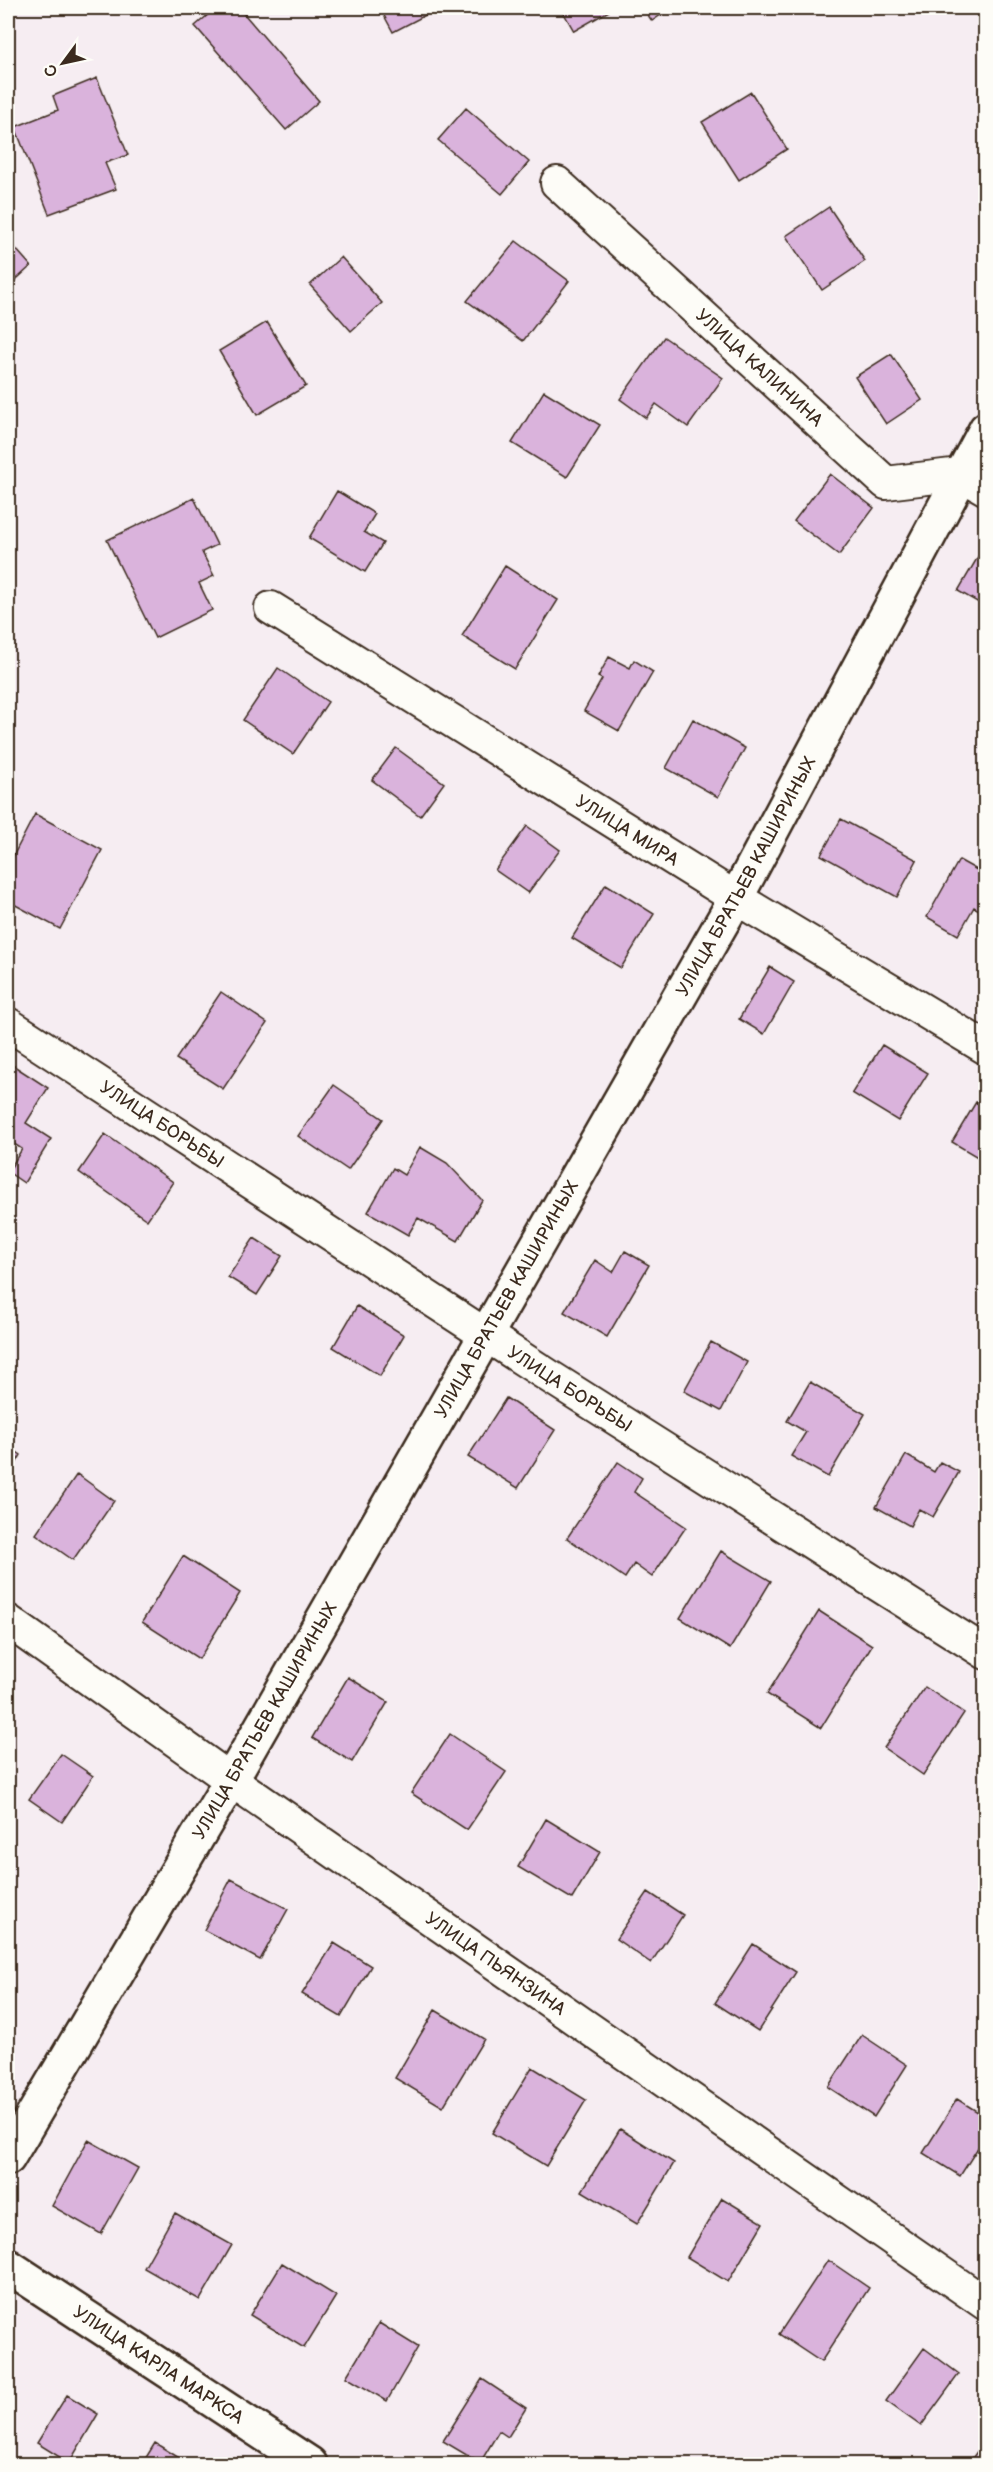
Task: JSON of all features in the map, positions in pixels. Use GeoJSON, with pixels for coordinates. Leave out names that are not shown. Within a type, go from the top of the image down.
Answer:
{"type":"FeatureCollection","features":[{"type":"Feature","properties":{"kind":"main road","name":"УЛИЦА БРАТЬЕВ КАШИРИНЫХ"},"geometry":{"type":"LineString","coordinates":[[8,2158],[231,1780],[973,482],[986,429]]}},
{"type":"Feature","properties":{"kind":"main road","name":"УЛИЦА КАРЛА МАРКСА"},"geometry":{"type":"LineString","coordinates":[[8,2266],[310,2464]]}},
{"type":"Feature","properties":{"kind":"street","name":"УЛИЦА КАЛИНИНА"},"geometry":{"type":"LineString","coordinates":[[557,183],[886,483],[973,482]]}},
{"type":"Feature","properties":{"kind":"street","name":"УЛИЦА МИРА"},"geometry":{"type":"LineString","coordinates":[[271,608],[736,897],[986,1048]]}},
{"type":"Feature","properties":{"kind":"street","name":"УЛИЦА БОРЬБЫ"},"geometry":{"type":"LineString","coordinates":[[8,1024],[485,1334],[986,1653]]}},
{"type":"Feature","properties":{"kind":"street","name":"УЛИЦА ПЬЯНЗИНА"},"geometry":{"type":"LineString","coordinates":[[8,1621],[231,1780],[986,2304]]}},
{"type":"Feature","properties":{"kind":"building"},"geometry":{"type":"Polygon","coordinates":[[[216,8],[239,8],[319,101],[286,130],[195,26],[216,8]]]}},
{"type":"Feature","properties":{"kind":"building"},"geometry":{"type":"Polygon","coordinates":[[[380,8],[439,8],[393,32],[380,8]]]}},
{"type":"Feature","properties":{"kind":"building"},"geometry":{"type":"Polygon","coordinates":[[[561,8],[607,8],[609,11],[574,31],[561,8]]]}},
{"type":"Feature","properties":{"kind":"building"},"geometry":{"type":"Polygon","coordinates":[[[643,8],[671,8],[652,21],[643,8]]]}},
{"type":"Feature","properties":{"kind":"building"},"geometry":{"type":"Polygon","coordinates":[[[986,12],[986,29],[978,24],[986,12]]]}},
{"type":"Feature","properties":{"kind":"building"},"geometry":{"type":"Polygon","coordinates":[[[97,78],[128,155],[105,163],[116,189],[49,214],[15,127],[58,110],[53,96],[97,78]]]}},
{"type":"Feature","properties":{"kind":"building"},"geometry":{"type":"Polygon","coordinates":[[[751,92],[787,149],[739,180],[702,122],[751,92]]]}},
{"type":"Feature","properties":{"kind":"building"},"geometry":{"type":"Polygon","coordinates":[[[466,108],[529,162],[502,194],[438,140],[466,108]]]}},
{"type":"Feature","properties":{"kind":"building"},"geometry":{"type":"Polygon","coordinates":[[[829,207],[865,261],[822,290],[786,236],[829,207]]]}},
{"type":"Feature","properties":{"kind":"building"},"geometry":{"type":"Polygon","coordinates":[[[8,240],[31,266],[8,287],[8,240]]]}},
{"type":"Feature","properties":{"kind":"building"},"geometry":{"type":"Polygon","coordinates":[[[516,241],[569,281],[523,341],[467,301],[516,241]]]}},
{"type":"Feature","properties":{"kind":"building"},"geometry":{"type":"Polygon","coordinates":[[[341,257],[382,303],[351,331],[310,285],[341,257]]]}},
{"type":"Feature","properties":{"kind":"building"},"geometry":{"type":"Polygon","coordinates":[[[267,322],[306,386],[257,415],[219,351],[267,322]]]}},
{"type":"Feature","properties":{"kind":"building"},"geometry":{"type":"Polygon","coordinates":[[[664,337],[723,378],[688,427],[656,404],[646,418],[620,399],[664,337]]]}},
{"type":"Feature","properties":{"kind":"building"},"geometry":{"type":"Polygon","coordinates":[[[891,354],[922,400],[886,424],[855,377],[891,354]]]}},
{"type":"Feature","properties":{"kind":"building"},"geometry":{"type":"Polygon","coordinates":[[[544,391],[600,425],[567,477],[512,443],[544,391]]]}},
{"type":"Feature","properties":{"kind":"building"},"geometry":{"type":"Polygon","coordinates":[[[830,474],[874,508],[839,555],[794,521],[830,474]]]}},
{"type":"Feature","properties":{"kind":"building"},"geometry":{"type":"Polygon","coordinates":[[[337,491],[375,514],[364,532],[383,543],[365,572],[309,538],[337,491]]]}},
{"type":"Feature","properties":{"kind":"building"},"geometry":{"type":"Polygon","coordinates":[[[194,498],[217,545],[202,552],[214,576],[199,583],[212,610],[155,638],[107,540],[194,498]]]}},
{"type":"Feature","properties":{"kind":"building"},"geometry":{"type":"Polygon","coordinates":[[[986,543],[986,607],[958,591],[986,543]]]}},
{"type":"Feature","properties":{"kind":"building"},"geometry":{"type":"Polygon","coordinates":[[[505,566],[558,600],[515,669],[462,636],[505,566]]]}},
{"type":"Feature","properties":{"kind":"building"},"geometry":{"type":"Polygon","coordinates":[[[609,657],[630,668],[634,660],[653,672],[619,731],[584,711],[602,679],[598,677],[609,657]]]}},
{"type":"Feature","properties":{"kind":"building"},"geometry":{"type":"Polygon","coordinates":[[[278,668],[328,702],[293,754],[243,720],[278,668]]]}},
{"type":"Feature","properties":{"kind":"building"},"geometry":{"type":"Polygon","coordinates":[[[693,719],[745,748],[718,797],[666,768],[693,719]]]}},
{"type":"Feature","properties":{"kind":"building"},"geometry":{"type":"Polygon","coordinates":[[[396,748],[444,783],[420,816],[372,780],[396,748]]]}},
{"type":"Feature","properties":{"kind":"building"},"geometry":{"type":"Polygon","coordinates":[[[35,814],[102,850],[60,929],[8,901],[8,866],[35,814]]]}},
{"type":"Feature","properties":{"kind":"building"},"geometry":{"type":"Polygon","coordinates":[[[841,819],[917,860],[897,897],[821,855],[841,819]]]}},
{"type":"Feature","properties":{"kind":"building"},"geometry":{"type":"Polygon","coordinates":[[[527,826],[560,850],[528,893],[495,870],[527,826]]]}},
{"type":"Feature","properties":{"kind":"building"},"geometry":{"type":"Polygon","coordinates":[[[959,860],[986,875],[986,914],[974,907],[958,935],[927,917],[959,860]]]}},
{"type":"Feature","properties":{"kind":"building"},"geometry":{"type":"Polygon","coordinates":[[[606,884],[654,914],[621,968],[572,938],[606,884]]]}},
{"type":"Feature","properties":{"kind":"building"},"geometry":{"type":"Polygon","coordinates":[[[770,967],[794,982],[764,1034],[739,1019],[770,967]]]}},
{"type":"Feature","properties":{"kind":"building"},"geometry":{"type":"Polygon","coordinates":[[[221,992],[267,1023],[223,1089],[176,1059],[221,992]]]}},
{"type":"Feature","properties":{"kind":"building"},"geometry":{"type":"Polygon","coordinates":[[[882,1045],[928,1073],[898,1121],[852,1093],[882,1045]]]}},
{"type":"Feature","properties":{"kind":"building"},"geometry":{"type":"Polygon","coordinates":[[[11,1064],[48,1088],[26,1123],[51,1139],[24,1183],[8,1172],[22,1149],[8,1140],[8,1070],[11,1064]]]}},
{"type":"Feature","properties":{"kind":"building"},"geometry":{"type":"Polygon","coordinates":[[[334,1085],[383,1119],[348,1170],[298,1136],[334,1085]]]}},
{"type":"Feature","properties":{"kind":"building"},"geometry":{"type":"Polygon","coordinates":[[[976,1102],[986,1107],[986,1162],[952,1142],[976,1102]]]}},
{"type":"Feature","properties":{"kind":"building"},"geometry":{"type":"Polygon","coordinates":[[[105,1134],[173,1182],[147,1220],[79,1172],[105,1134]]]}},
{"type":"Feature","properties":{"kind":"building"},"geometry":{"type":"Polygon","coordinates":[[[420,1147],[447,1163],[482,1200],[458,1241],[418,1218],[408,1235],[368,1212],[393,1168],[404,1175],[420,1147]]]}},
{"type":"Feature","properties":{"kind":"building"},"geometry":{"type":"Polygon","coordinates":[[[254,1238],[282,1256],[257,1295],[228,1277],[254,1238]]]}},
{"type":"Feature","properties":{"kind":"building"},"geometry":{"type":"Polygon","coordinates":[[[625,1251],[649,1265],[607,1337],[564,1312],[595,1260],[613,1272],[625,1251]]]}},
{"type":"Feature","properties":{"kind":"building"},"geometry":{"type":"Polygon","coordinates":[[[357,1306],[404,1335],[380,1376],[333,1347],[357,1306]]]}},
{"type":"Feature","properties":{"kind":"building"},"geometry":{"type":"Polygon","coordinates":[[[711,1342],[747,1362],[721,1411],[684,1391],[711,1342]]]}},
{"type":"Feature","properties":{"kind":"building"},"geometry":{"type":"Polygon","coordinates":[[[810,1382],[865,1414],[828,1477],[791,1456],[806,1432],[787,1421],[810,1382]]]}},
{"type":"Feature","properties":{"kind":"building"},"geometry":{"type":"Polygon","coordinates":[[[506,1398],[555,1430],[518,1488],[468,1457],[506,1398]]]}},
{"type":"Feature","properties":{"kind":"building"},"geometry":{"type":"Polygon","coordinates":[[[8,1446],[21,1455],[8,1477],[8,1446]]]}},
{"type":"Feature","properties":{"kind":"building"},"geometry":{"type":"Polygon","coordinates":[[[906,1455],[934,1472],[940,1462],[959,1472],[933,1517],[919,1509],[910,1526],[876,1507],[906,1455]]]}},
{"type":"Feature","properties":{"kind":"building"},"geometry":{"type":"Polygon","coordinates":[[[618,1462],[642,1478],[634,1492],[686,1527],[652,1577],[634,1564],[625,1578],[567,1538],[618,1462]]]}},
{"type":"Feature","properties":{"kind":"building"},"geometry":{"type":"Polygon","coordinates":[[[77,1474],[114,1501],[73,1560],[36,1534],[77,1474]]]}},
{"type":"Feature","properties":{"kind":"building"},"geometry":{"type":"Polygon","coordinates":[[[721,1551],[771,1581],[730,1649],[680,1618],[721,1551]]]}},
{"type":"Feature","properties":{"kind":"building"},"geometry":{"type":"Polygon","coordinates":[[[183,1556],[240,1593],[199,1659],[142,1622],[183,1556]]]}},
{"type":"Feature","properties":{"kind":"building"},"geometry":{"type":"Polygon","coordinates":[[[819,1611],[872,1645],[821,1728],[767,1694],[819,1611]]]}},
{"type":"Feature","properties":{"kind":"building"},"geometry":{"type":"Polygon","coordinates":[[[348,1677],[388,1702],[352,1762],[312,1738],[348,1677]]]}},
{"type":"Feature","properties":{"kind":"building"},"geometry":{"type":"Polygon","coordinates":[[[925,1687],[964,1713],[923,1775],[884,1748],[925,1687]]]}},
{"type":"Feature","properties":{"kind":"building"},"geometry":{"type":"Polygon","coordinates":[[[450,1734],[506,1772],[467,1830],[411,1793],[450,1734]]]}},
{"type":"Feature","properties":{"kind":"building"},"geometry":{"type":"Polygon","coordinates":[[[61,1754],[93,1776],[62,1822],[29,1799],[61,1754]]]}},
{"type":"Feature","properties":{"kind":"building"},"geometry":{"type":"Polygon","coordinates":[[[546,1819],[600,1852],[572,1899],[518,1867],[546,1819]]]}},
{"type":"Feature","properties":{"kind":"building"},"geometry":{"type":"Polygon","coordinates":[[[231,1879],[288,1909],[260,1960],[204,1930],[231,1879]]]}},
{"type":"Feature","properties":{"kind":"building"},"geometry":{"type":"Polygon","coordinates":[[[648,1892],[683,1915],[651,1963],[616,1939],[648,1892]]]}},
{"type":"Feature","properties":{"kind":"building"},"geometry":{"type":"Polygon","coordinates":[[[334,1943],[371,1966],[341,2017],[302,1994],[334,1943]]]}},
{"type":"Feature","properties":{"kind":"building"},"geometry":{"type":"Polygon","coordinates":[[[753,1944],[796,1972],[758,2031],[715,2003],[753,1944]]]}},
{"type":"Feature","properties":{"kind":"building"},"geometry":{"type":"Polygon","coordinates":[[[435,2010],[484,2039],[443,2107],[395,2078],[435,2010]]]}},
{"type":"Feature","properties":{"kind":"building"},"geometry":{"type":"Polygon","coordinates":[[[862,2035],[907,2065],[874,2117],[828,2087],[862,2035]]]}},
{"type":"Feature","properties":{"kind":"building"},"geometry":{"type":"Polygon","coordinates":[[[532,2067],[586,2100],[546,2166],[492,2133],[532,2067]]]}},
{"type":"Feature","properties":{"kind":"building"},"geometry":{"type":"Polygon","coordinates":[[[957,2099],[986,2117],[986,2135],[960,2176],[923,2153],[957,2099]]]}},
{"type":"Feature","properties":{"kind":"building"},"geometry":{"type":"Polygon","coordinates":[[[620,2129],[674,2163],[637,2224],[582,2191],[620,2129]]]}},
{"type":"Feature","properties":{"kind":"building"},"geometry":{"type":"Polygon","coordinates":[[[88,2140],[138,2168],[101,2234],[52,2206],[88,2140]]]}},
{"type":"Feature","properties":{"kind":"building"},"geometry":{"type":"Polygon","coordinates":[[[722,2198],[763,2223],[728,2282],[687,2257],[722,2198]]]}},
{"type":"Feature","properties":{"kind":"building"},"geometry":{"type":"Polygon","coordinates":[[[175,2213],[232,2245],[200,2300],[144,2268],[175,2213]]]}},
{"type":"Feature","properties":{"kind":"building"},"geometry":{"type":"Polygon","coordinates":[[[828,2260],[869,2288],[821,2362],[779,2334],[828,2260]]]}},
{"type":"Feature","properties":{"kind":"building"},"geometry":{"type":"Polygon","coordinates":[[[282,2263],[336,2296],[304,2348],[250,2315],[282,2263]]]}},
{"type":"Feature","properties":{"kind":"building"},"geometry":{"type":"Polygon","coordinates":[[[379,2323],[418,2347],[387,2401],[346,2377],[379,2323]]]}},
{"type":"Feature","properties":{"kind":"building"},"geometry":{"type":"Polygon","coordinates":[[[924,2348],[959,2374],[921,2426],[886,2401],[924,2348]]]}},
{"type":"Feature","properties":{"kind":"building"},"geometry":{"type":"Polygon","coordinates":[[[482,2379],[526,2408],[508,2437],[499,2431],[480,2463],[443,2441],[482,2379]]]}},
{"type":"Feature","properties":{"kind":"building"},"geometry":{"type":"Polygon","coordinates":[[[67,2395],[98,2414],[69,2463],[37,2443],[67,2395]]]}},
{"type":"Feature","properties":{"kind":"building"},"geometry":{"type":"Polygon","coordinates":[[[986,2439],[986,2464],[985,2464],[973,2457],[986,2439]]]}},
{"type":"Feature","properties":{"kind":"building"},"geometry":{"type":"Polygon","coordinates":[[[155,2443],[189,2464],[142,2464],[155,2443]]]}}]}
